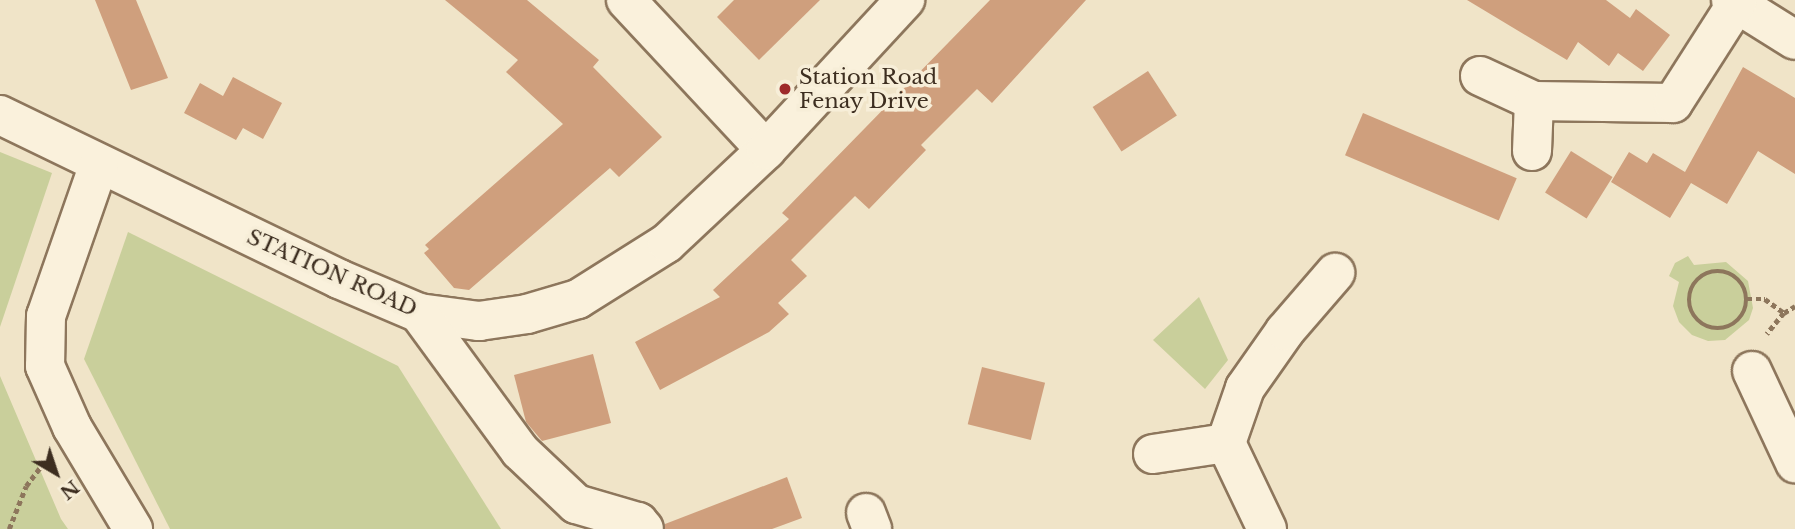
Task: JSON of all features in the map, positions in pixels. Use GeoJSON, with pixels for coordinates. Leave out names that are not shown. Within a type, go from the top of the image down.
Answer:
{"type":"FeatureCollection","features":[{"type":"Feature","properties":{"kind":"street"},"geometry":{"type":"LineString","coordinates":[[626,0],[766,150]]}},
{"type":"Feature","properties":{"kind":"street","name":"STATION ROAD"},"geometry":{"type":"LineString","coordinates":[[0,115],[419,313],[479,321],[527,314],[578,299],[667,243],[766,150],[905,0]]}},
{"type":"Feature","properties":{"kind":"street"},"geometry":{"type":"LineString","coordinates":[[1480,76],[1534,101],[1586,98],[1673,103],[1734,1],[1795,40]]}},
{"type":"Feature","properties":{"kind":"street"},"geometry":{"type":"LineString","coordinates":[[1532,151],[1534,101]]}},
{"type":"Feature","properties":{"kind":"street"},"geometry":{"type":"LineString","coordinates":[[99,164],[46,316],[45,366],[72,427],[133,529]]}},
{"type":"Feature","properties":{"kind":"street"},"geometry":{"type":"LineString","coordinates":[[1267,529],[1226,443],[1245,388],[1285,331],[1335,273]]}},
{"type":"Feature","properties":{"kind":"street"},"geometry":{"type":"LineString","coordinates":[[419,313],[520,451],[576,504],[638,522],[645,529]]}},
{"type":"Feature","properties":{"kind":"street"},"geometry":{"type":"LineString","coordinates":[[1752,371],[1795,463]]}},
{"type":"Feature","properties":{"kind":"street"},"geometry":{"type":"LineString","coordinates":[[1153,454],[1226,443]]}},
{"type":"Feature","properties":{"kind":"path"},"geometry":{"type":"LineString","coordinates":[[1713,272],[1737,278],[1747,299],[1738,321],[1714,329],[1700,324],[1689,299],[1700,276],[1713,272]]}},
{"type":"Feature","properties":{"kind":"path"},"geometry":{"type":"LineString","coordinates":[[1747,299],[1765,299],[1784,313]]}},
{"type":"Feature","properties":{"kind":"path"},"geometry":{"type":"LineString","coordinates":[[1752,371],[1758,346],[1784,313],[1795,306]]}},
{"type":"Feature","properties":{"kind":"path"},"geometry":{"type":"LineString","coordinates":[[9,529],[26,486],[72,427]]}},
{"type":"Feature","properties":{"kind":"green space"},"geometry":{"type":"Polygon","coordinates":[[[0,152],[52,173],[0,327],[0,152]]]}},
{"type":"Feature","properties":{"kind":"green space"},"geometry":{"type":"Polygon","coordinates":[[[128,232],[398,366],[501,529],[170,529],[84,359],[128,232]]]}},
{"type":"Feature","properties":{"kind":"green space"},"geometry":{"type":"Polygon","coordinates":[[[1688,256],[1694,265],[1726,262],[1748,281],[1753,308],[1749,320],[1725,340],[1708,341],[1692,335],[1679,322],[1673,306],[1679,282],[1669,276],[1675,263],[1688,256]]]}},
{"type":"Feature","properties":{"kind":"green space"},"geometry":{"type":"Polygon","coordinates":[[[1199,297],[1228,360],[1205,389],[1153,340],[1199,297]]]}},
{"type":"Feature","properties":{"kind":"green space"},"geometry":{"type":"Polygon","coordinates":[[[0,376],[61,519],[68,529],[0,529],[0,376]]]}},
{"type":"Feature","properties":{"kind":"building"},"geometry":{"type":"Polygon","coordinates":[[[95,0],[136,0],[168,78],[131,90],[95,0]]]}},
{"type":"Feature","properties":{"kind":"building"},"geometry":{"type":"Polygon","coordinates":[[[445,0],[527,0],[599,60],[593,67],[662,137],[619,177],[610,168],[469,290],[454,288],[424,253],[429,249],[425,245],[563,124],[506,72],[518,60],[445,0]]]}},
{"type":"Feature","properties":{"kind":"building"},"geometry":{"type":"Polygon","coordinates":[[[734,0],[820,0],[759,60],[717,17],[734,0]]]}},
{"type":"Feature","properties":{"kind":"building"},"geometry":{"type":"Polygon","coordinates":[[[990,0],[1086,0],[992,103],[977,89],[921,145],[926,150],[869,209],[855,196],[791,260],[807,276],[778,303],[789,314],[769,332],[660,390],[635,342],[720,297],[713,290],[789,219],[782,213],[990,0]]]}},
{"type":"Feature","properties":{"kind":"building"},"geometry":{"type":"Polygon","coordinates":[[[1467,0],[1606,0],[1630,18],[1636,9],[1670,35],[1643,71],[1618,53],[1609,66],[1578,42],[1567,60],[1467,0]]]}},
{"type":"Feature","properties":{"kind":"building"},"geometry":{"type":"Polygon","coordinates":[[[1743,67],[1795,98],[1795,174],[1758,151],[1727,204],[1691,183],[1670,218],[1611,182],[1629,152],[1647,163],[1653,153],[1685,172],[1743,67]]]}},
{"type":"Feature","properties":{"kind":"building"},"geometry":{"type":"Polygon","coordinates":[[[1148,71],[1177,115],[1122,151],[1093,107],[1148,71]]]}},
{"type":"Feature","properties":{"kind":"building"},"geometry":{"type":"Polygon","coordinates":[[[233,77],[282,103],[263,139],[243,128],[236,140],[184,113],[200,83],[223,96],[233,77]]]}},
{"type":"Feature","properties":{"kind":"building"},"geometry":{"type":"Polygon","coordinates":[[[1363,113],[1517,178],[1499,221],[1345,155],[1363,113]]]}},
{"type":"Feature","properties":{"kind":"building"},"geometry":{"type":"Polygon","coordinates":[[[1571,151],[1613,177],[1587,219],[1545,193],[1571,151]]]}},
{"type":"Feature","properties":{"kind":"building"},"geometry":{"type":"Polygon","coordinates":[[[593,354],[611,423],[542,441],[526,422],[514,375],[593,354]]]}},
{"type":"Feature","properties":{"kind":"building"},"geometry":{"type":"Polygon","coordinates":[[[982,367],[1045,383],[1031,440],[968,424],[982,367]]]}},
{"type":"Feature","properties":{"kind":"building"},"geometry":{"type":"Polygon","coordinates":[[[787,477],[802,518],[772,529],[665,529],[665,524],[787,477]]]}},
{"type":"Feature","properties":{"kind":"place","name":"Station Road Fenay Drive"},"geometry":{"type":"Point","coordinates":[785,89]}}]}
